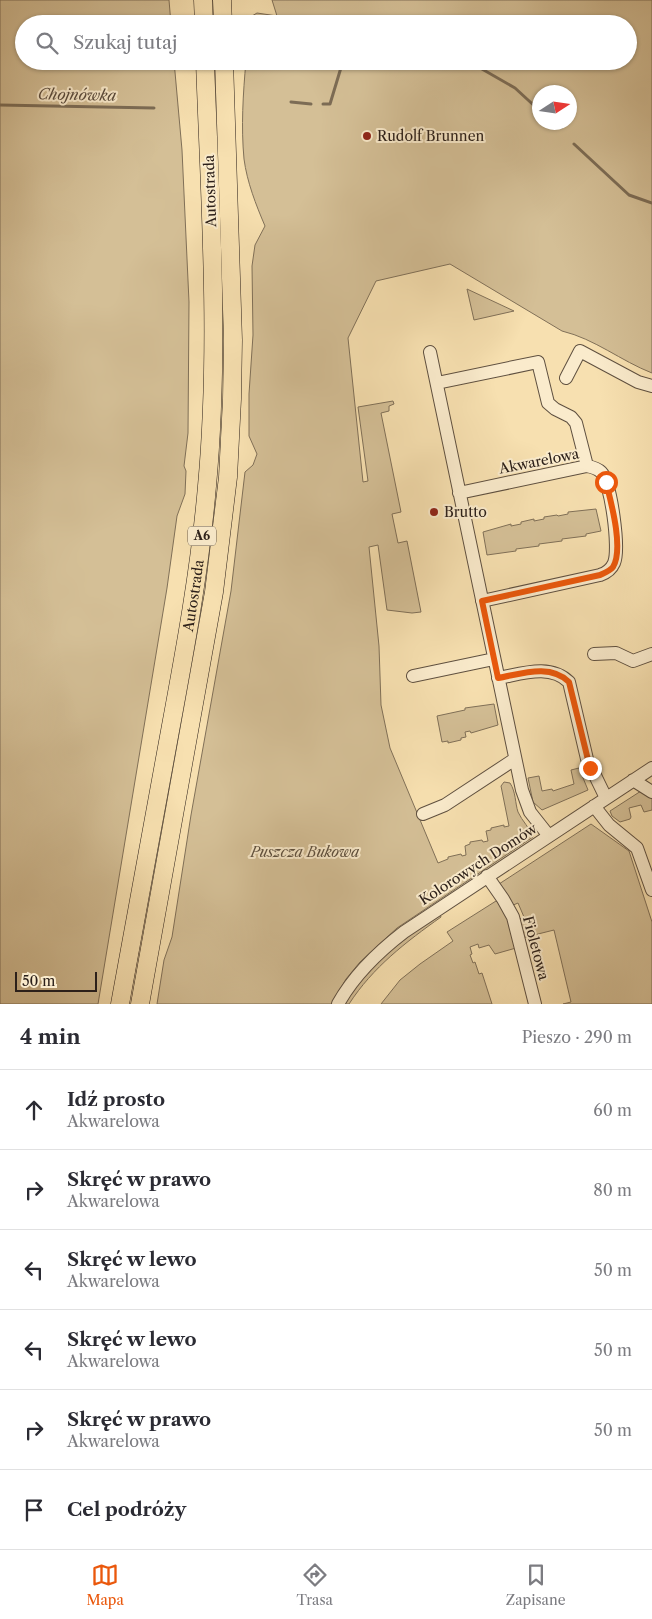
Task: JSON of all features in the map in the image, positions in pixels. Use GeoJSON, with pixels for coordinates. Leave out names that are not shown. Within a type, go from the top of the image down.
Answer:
{"type":"FeatureCollection","features":[{"type":"Feature","properties":{"kind":"highway"},"geometry":{"type":"LineString","coordinates":[[203,0],[204,15]]}},
{"type":"Feature","properties":{"kind":"highway"},"geometry":{"type":"LineString","coordinates":[[222,0],[223,15]]}},
{"type":"Feature","properties":{"kind":"highway","name":"Autostrada"},"geometry":{"type":"LineString","coordinates":[[120,1004],[190,621],[208,478],[212,429],[214,342],[205,70]]}},
{"type":"Feature","properties":{"kind":"highway","name":"Autostrada"},"geometry":{"type":"LineString","coordinates":[[140,1004],[209,621],[222,535],[228,477],[233,340],[224,70]]}},
{"type":"Feature","properties":{"kind":"street"},"geometry":{"type":"LineString","coordinates":[[566,378],[580,351],[638,382],[652,386]]}},
{"type":"Feature","properties":{"kind":"street"},"geometry":{"type":"LineString","coordinates":[[430,352],[458,493],[526,802],[530,812],[549,836]]}},
{"type":"Feature","properties":{"kind":"street"},"geometry":{"type":"LineString","coordinates":[[437,383],[538,362],[548,402],[555,409],[571,417],[576,423],[587,466]]}},
{"type":"Feature","properties":{"kind":"street","name":"Akwarelowa"},"geometry":{"type":"LineString","coordinates":[[458,493],[587,466],[597,468],[601,472],[608,490],[617,553],[610,570],[600,575],[482,601]]}},
{"type":"Feature","properties":{"kind":"street"},"geometry":{"type":"LineString","coordinates":[[594,654],[616,653],[632,664],[652,654]]}},
{"type":"Feature","properties":{"kind":"street"},"geometry":{"type":"LineString","coordinates":[[413,676],[494,659]]}},
{"type":"Feature","properties":{"kind":"street"},"geometry":{"type":"LineString","coordinates":[[498,678],[541,671],[560,674],[569,682],[586,759],[606,798]]}},
{"type":"Feature","properties":{"kind":"street"},"geometry":{"type":"LineString","coordinates":[[423,814],[445,805],[516,759]]}},
{"type":"Feature","properties":{"kind":"street","name":"Kolorowych Domów"},"geometry":{"type":"LineString","coordinates":[[338,1004],[361,971],[392,941],[423,918],[652,768]]}},
{"type":"Feature","properties":{"kind":"street"},"geometry":{"type":"LineString","coordinates":[[634,780],[652,792]]}},
{"type":"Feature","properties":{"kind":"street"},"geometry":{"type":"LineString","coordinates":[[594,806],[610,825],[637,848],[652,890]]}},
{"type":"Feature","properties":{"kind":"street","name":"Fioletowa"},"geometry":{"type":"LineString","coordinates":[[487,876],[504,899],[513,917],[535,1004]]}},
{"type":"Feature","properties":{"kind":"green space"},"geometry":{"type":"Polygon","coordinates":[[[0,0],[169,0],[170,15],[15,15],[15,70],[175,70],[182,150],[189,302],[188,433],[184,466],[186,471],[185,494],[177,516],[167,588],[98,1004],[0,1004],[0,0]]]}},
{"type":"Feature","properties":{"kind":"green space","name":"Puszcza Bukowa"},"geometry":{"type":"Polygon","coordinates":[[[272,0],[652,0],[652,373],[586,339],[562,331],[450,264],[376,281],[348,338],[363,482],[368,481],[358,407],[393,401],[394,404],[389,406],[389,411],[381,413],[401,512],[392,514],[398,543],[407,541],[421,612],[412,613],[387,610],[378,545],[369,547],[379,646],[381,705],[390,748],[438,863],[448,859],[448,857],[461,854],[462,856],[466,855],[465,846],[470,844],[470,842],[488,841],[486,831],[491,830],[491,828],[504,825],[504,827],[509,826],[501,786],[504,782],[510,783],[512,786],[518,812],[533,837],[397,928],[360,962],[346,979],[332,1004],[157,1004],[164,960],[172,937],[191,815],[231,591],[245,472],[253,465],[257,454],[249,436],[249,394],[253,335],[252,266],[255,245],[265,226],[255,202],[245,168],[243,135],[245,70],[637,70],[637,15],[277,15],[272,0]]]}},
{"type":"Feature","properties":{"kind":"green space","name":"Puszcza Bukowa"},"geometry":{"type":"Polygon","coordinates":[[[257,13],[270,15],[254,15],[257,13]]]}},
{"type":"Feature","properties":{"kind":"green space"},"geometry":{"type":"Polygon","coordinates":[[[467,289],[514,311],[474,320],[467,289]]]}},
{"type":"Feature","properties":{"kind":"green space"},"geometry":{"type":"Polygon","coordinates":[[[596,509],[601,531],[586,534],[586,536],[539,544],[539,546],[516,549],[516,551],[487,555],[483,532],[511,524],[511,526],[521,524],[521,522],[534,519],[534,521],[544,519],[544,517],[568,514],[568,512],[596,509]]]}},
{"type":"Feature","properties":{"kind":"green space"},"geometry":{"type":"Polygon","coordinates":[[[494,704],[498,725],[471,733],[470,731],[465,732],[466,737],[461,738],[461,740],[448,743],[448,741],[442,742],[437,716],[465,710],[465,708],[494,704]]]}},
{"type":"Feature","properties":{"kind":"green space"},"geometry":{"type":"Polygon","coordinates":[[[579,768],[588,790],[542,810],[533,802],[528,778],[539,776],[542,791],[552,789],[553,791],[574,784],[571,770],[579,768]]]}},
{"type":"Feature","properties":{"kind":"green space"},"geometry":{"type":"Polygon","coordinates":[[[641,791],[652,798],[652,810],[644,812],[641,805],[629,808],[630,819],[620,822],[612,816],[610,811],[641,791]]]}},
{"type":"Feature","properties":{"kind":"green space"},"geometry":{"type":"Polygon","coordinates":[[[591,824],[629,851],[652,922],[652,1004],[563,1004],[571,1002],[554,930],[522,938],[517,920],[524,917],[518,903],[511,906],[499,884],[591,824]]]}},
{"type":"Feature","properties":{"kind":"green space"},"geometry":{"type":"Polygon","coordinates":[[[496,901],[508,915],[516,948],[495,954],[489,945],[479,948],[478,944],[470,947],[473,963],[475,962],[479,974],[482,973],[492,1004],[381,1004],[400,980],[453,941],[447,932],[496,901]]]}},
{"type":"Feature","properties":{"kind":"green space"},"geometry":{"type":"Polygon","coordinates":[[[440,914],[441,917],[415,936],[379,967],[349,1004],[345,1004],[375,965],[400,943],[440,914]]]}},
{"type":"Feature","properties":{"kind":"waterway","name":"Chojnówka"},"geometry":{"type":"LineString","coordinates":[[323,104],[330,104],[340,70]]}},
{"type":"Feature","properties":{"kind":"waterway","name":"Chojnówka"},"geometry":{"type":"LineString","coordinates":[[484,70],[515,88],[532,104]]}},
{"type":"Feature","properties":{"kind":"waterway","name":"Chojnówka"},"geometry":{"type":"LineString","coordinates":[[291,102],[311,104]]}},
{"type":"Feature","properties":{"kind":"waterway","name":"Chojnówka"},"geometry":{"type":"LineString","coordinates":[[0,105],[154,108]]}},
{"type":"Feature","properties":{"kind":"waterway","name":"Chojnówka"},"geometry":{"type":"LineString","coordinates":[[574,144],[629,195],[652,203]]}},
{"type":"Feature","properties":{"kind":"place","name":"Rudolf Brunnen"},"geometry":{"type":"Point","coordinates":[367,136]}},
{"type":"Feature","properties":{"kind":"place","name":"Brutto"},"geometry":{"type":"Point","coordinates":[434,512]}},
{"type":"Feature","properties":{"kind":"route"},"geometry":{"type":"LineString","coordinates":[[590,768],[586,759],[572,688],[569,682],[560,674],[541,671],[498,678],[482,601],[600,575],[610,570],[617,553],[615,526],[606,482]]}}]}
